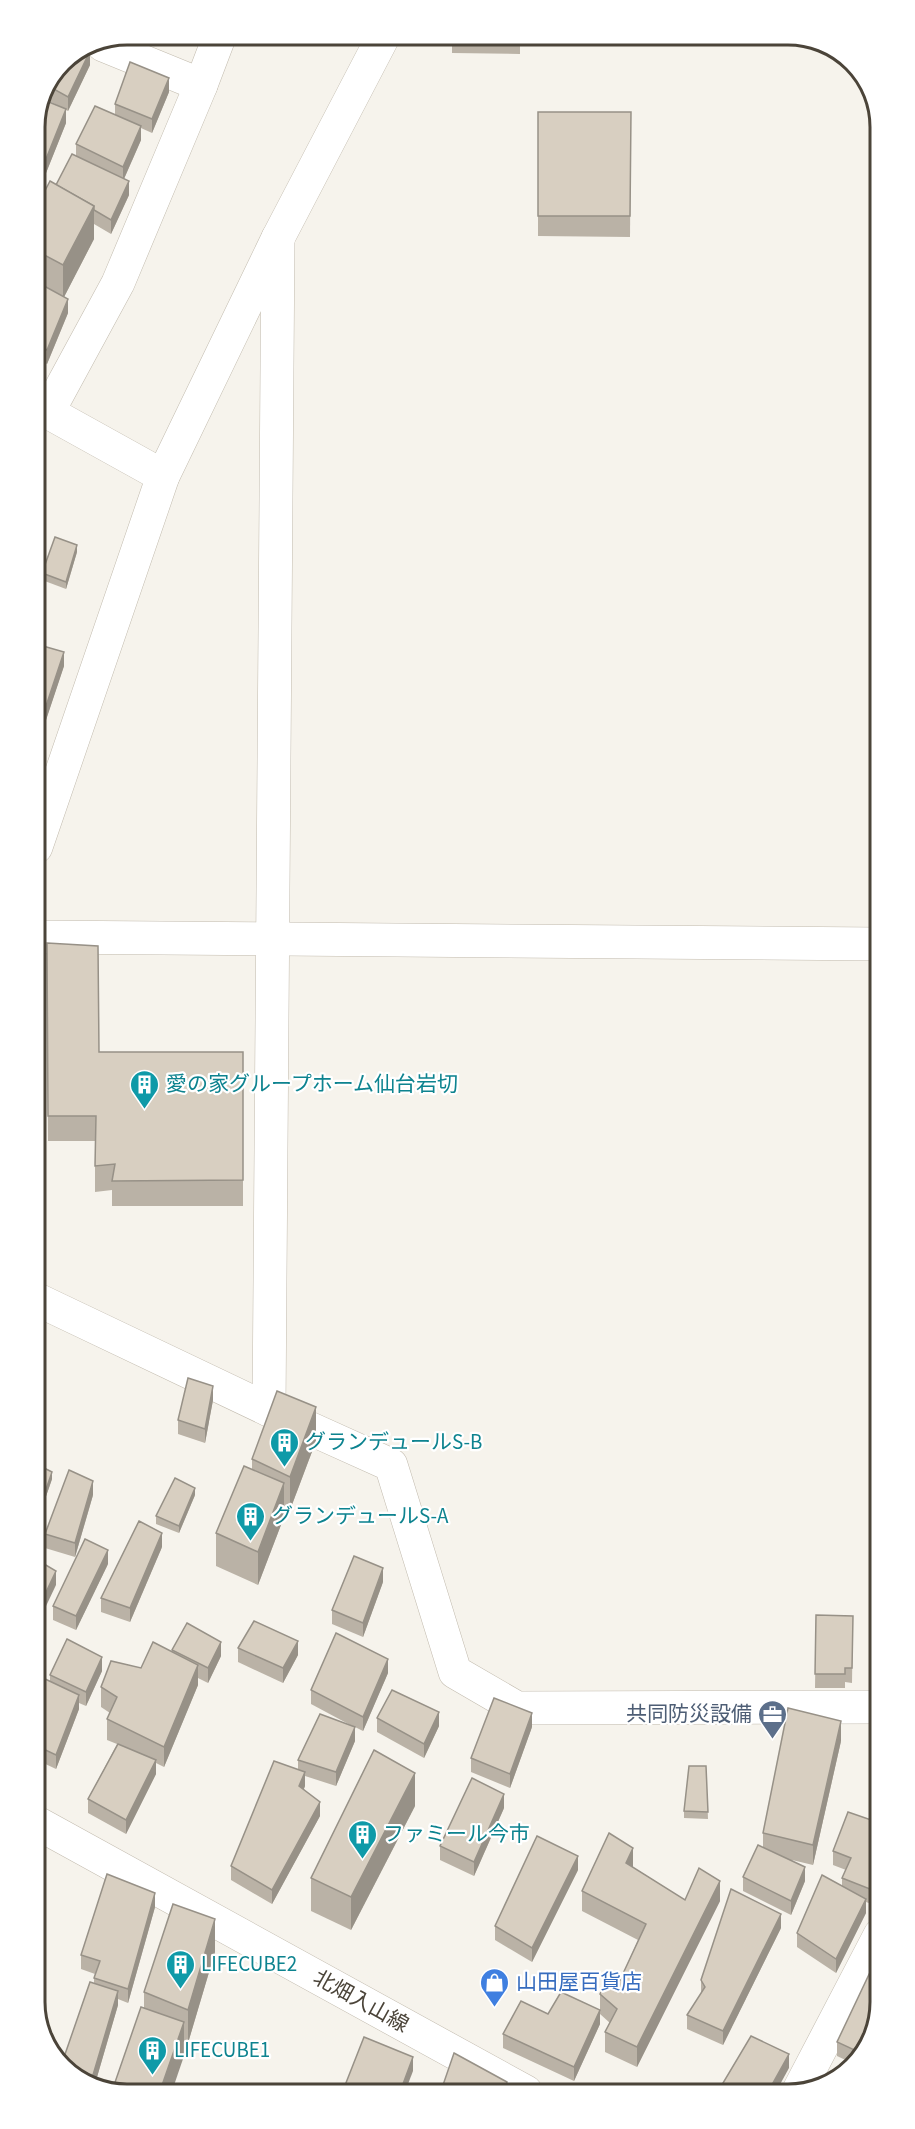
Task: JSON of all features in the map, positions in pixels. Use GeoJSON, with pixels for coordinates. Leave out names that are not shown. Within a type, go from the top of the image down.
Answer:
{"type":"FeatureCollection","features":[{"type":"Feature","properties":{"kind":"street"},"geometry":{"type":"LineString","coordinates":[[45,403],[118,283],[216,45]]}},
{"type":"Feature","properties":{"kind":"street"},"geometry":{"type":"LineString","coordinates":[[45,821],[164,476],[278,238],[379,45]]}},
{"type":"Feature","properties":{"kind":"street"},"geometry":{"type":"LineString","coordinates":[[109,47],[201,85]]}},
{"type":"Feature","properties":{"kind":"street"},"geometry":{"type":"LineString","coordinates":[[269,1410],[278,238]]}},
{"type":"Feature","properties":{"kind":"street"},"geometry":{"type":"LineString","coordinates":[[45,410],[164,476]]}},
{"type":"Feature","properties":{"kind":"street"},"geometry":{"type":"LineString","coordinates":[[45,937],[870,944]]}},
{"type":"Feature","properties":{"kind":"street"},"geometry":{"type":"LineString","coordinates":[[45,1303],[269,1410],[391,1464],[455,1672],[517,1708],[870,1707]]}},
{"type":"Feature","properties":{"kind":"street","name":"北畑入山線"},"geometry":{"type":"LineString","coordinates":[[45,1827],[511,2084]]}},
{"type":"Feature","properties":{"kind":"street"},"geometry":{"type":"LineString","coordinates":[[803,2082],[870,1954]]}},
{"type":"Feature","properties":{"kind":"building"},"geometry":{"type":"Polygon","coordinates":[[[88,55],[68,97],[55,90],[73,65],[88,55]]]}},
{"type":"Feature","properties":{"kind":"building"},"geometry":{"type":"Polygon","coordinates":[[[130,62],[169,78],[152,119],[115,104],[130,62]]]}},
{"type":"Feature","properties":{"kind":"building"},"geometry":{"type":"Polygon","coordinates":[[[50,102],[66,109],[45,162],[45,122],[50,102]]]}},
{"type":"Feature","properties":{"kind":"building"},"geometry":{"type":"Polygon","coordinates":[[[95,106],[141,126],[123,167],[76,144],[95,106]]]}},
{"type":"Feature","properties":{"kind":"building"},"geometry":{"type":"Polygon","coordinates":[[[538,112],[631,112],[630,216],[538,216],[538,112]]]}},
{"type":"Feature","properties":{"kind":"building"},"geometry":{"type":"Polygon","coordinates":[[[72,154],[129,181],[111,220],[94,210],[94,206],[56,185],[72,154]]]}},
{"type":"Feature","properties":{"kind":"building"},"geometry":{"type":"Polygon","coordinates":[[[50,181],[94,206],[63,265],[45,255],[45,191],[50,181]]]}},
{"type":"Feature","properties":{"kind":"building"},"geometry":{"type":"Polygon","coordinates":[[[45,286],[68,299],[47,350],[45,349],[45,286]]]}},
{"type":"Feature","properties":{"kind":"building"},"geometry":{"type":"Polygon","coordinates":[[[55,537],[77,545],[66,582],[45,574],[45,565],[55,537]]]}},
{"type":"Feature","properties":{"kind":"building"},"geometry":{"type":"Polygon","coordinates":[[[45,647],[64,652],[45,709],[45,647]]]}},
{"type":"Feature","properties":{"kind":"building","name":"愛の家グループホーム仙台岩切"},"geometry":{"type":"Polygon","coordinates":[[[47,943],[98,946],[99,1052],[243,1052],[243,1180],[112,1181],[115,1164],[95,1166],[96,1116],[48,1116],[47,943]]]}},
{"type":"Feature","properties":{"kind":"building"},"geometry":{"type":"Polygon","coordinates":[[[188,1378],[213,1386],[205,1429],[178,1420],[188,1378]]]}},
{"type":"Feature","properties":{"kind":"building"},"geometry":{"type":"Polygon","coordinates":[[[277,1391],[316,1407],[290,1477],[252,1459],[277,1391]]]}},
{"type":"Feature","properties":{"kind":"building"},"geometry":{"type":"Polygon","coordinates":[[[244,1466],[284,1483],[258,1552],[216,1533],[244,1466]]]}},
{"type":"Feature","properties":{"kind":"building"},"geometry":{"type":"Polygon","coordinates":[[[45,1468],[52,1472],[45,1492],[45,1468]]]}},
{"type":"Feature","properties":{"kind":"building"},"geometry":{"type":"Polygon","coordinates":[[[69,1470],[93,1481],[75,1543],[45,1534],[69,1470]]]}},
{"type":"Feature","properties":{"kind":"building"},"geometry":{"type":"Polygon","coordinates":[[[175,1478],[195,1488],[179,1526],[156,1516],[175,1478]]]}},
{"type":"Feature","properties":{"kind":"building"},"geometry":{"type":"Polygon","coordinates":[[[139,1521],[162,1533],[130,1608],[101,1598],[139,1521]]]}},
{"type":"Feature","properties":{"kind":"building"},"geometry":{"type":"Polygon","coordinates":[[[85,1539],[108,1550],[76,1616],[53,1606],[85,1539]]]}},
{"type":"Feature","properties":{"kind":"building"},"geometry":{"type":"Polygon","coordinates":[[[354,1556],[383,1568],[363,1623],[332,1610],[354,1556]]]}},
{"type":"Feature","properties":{"kind":"building"},"geometry":{"type":"Polygon","coordinates":[[[45,1565],[56,1571],[45,1594],[45,1565]]]}},
{"type":"Feature","properties":{"kind":"building"},"geometry":{"type":"Polygon","coordinates":[[[816,1615],[853,1616],[852,1668],[845,1668],[845,1674],[815,1674],[816,1615]]]}},
{"type":"Feature","properties":{"kind":"building"},"geometry":{"type":"Polygon","coordinates":[[[254,1621],[298,1641],[283,1668],[238,1648],[254,1621]]]}},
{"type":"Feature","properties":{"kind":"building"},"geometry":{"type":"Polygon","coordinates":[[[187,1623],[221,1642],[208,1668],[172,1650],[187,1623]]]}},
{"type":"Feature","properties":{"kind":"building"},"geometry":{"type":"Polygon","coordinates":[[[336,1633],[388,1659],[363,1717],[311,1690],[336,1633]]]}},
{"type":"Feature","properties":{"kind":"building"},"geometry":{"type":"Polygon","coordinates":[[[67,1639],[102,1657],[86,1692],[50,1675],[67,1639]]]}},
{"type":"Feature","properties":{"kind":"building"},"geometry":{"type":"Polygon","coordinates":[[[153,1642],[198,1665],[164,1747],[107,1719],[117,1697],[101,1687],[111,1661],[141,1668],[153,1642]]]}},
{"type":"Feature","properties":{"kind":"building"},"geometry":{"type":"Polygon","coordinates":[[[45,1679],[79,1695],[56,1755],[45,1750],[45,1679]]]}},
{"type":"Feature","properties":{"kind":"building"},"geometry":{"type":"Polygon","coordinates":[[[392,1690],[439,1712],[424,1744],[377,1718],[392,1690]]]}},
{"type":"Feature","properties":{"kind":"building"},"geometry":{"type":"Polygon","coordinates":[[[494,1698],[532,1713],[510,1774],[471,1758],[494,1698]]]}},
{"type":"Feature","properties":{"kind":"building"},"geometry":{"type":"Polygon","coordinates":[[[788,1708],[841,1721],[813,1845],[763,1833],[788,1708]]]}},
{"type":"Feature","properties":{"kind":"building"},"geometry":{"type":"Polygon","coordinates":[[[320,1714],[355,1727],[336,1772],[298,1760],[320,1714]]]}},
{"type":"Feature","properties":{"kind":"building"},"geometry":{"type":"Polygon","coordinates":[[[118,1744],[156,1760],[126,1820],[88,1799],[118,1744]]]}},
{"type":"Feature","properties":{"kind":"building"},"geometry":{"type":"Polygon","coordinates":[[[374,1750],[415,1773],[351,1897],[311,1878],[374,1750]]]}},
{"type":"Feature","properties":{"kind":"building"},"geometry":{"type":"Polygon","coordinates":[[[274,1761],[305,1772],[299,1786],[320,1802],[272,1890],[231,1866],[274,1761]]]}},
{"type":"Feature","properties":{"kind":"building"},"geometry":{"type":"Polygon","coordinates":[[[689,1766],[706,1766],[708,1812],[684,1811],[689,1766]]]}},
{"type":"Feature","properties":{"kind":"building"},"geometry":{"type":"Polygon","coordinates":[[[472,1778],[504,1794],[474,1862],[440,1846],[472,1778]]]}},
{"type":"Feature","properties":{"kind":"building"},"geometry":{"type":"Polygon","coordinates":[[[848,1812],[870,1820],[870,1889],[842,1878],[851,1858],[833,1851],[848,1812]]]}},
{"type":"Feature","properties":{"kind":"building"},"geometry":{"type":"Polygon","coordinates":[[[609,1833],[633,1848],[626,1863],[685,1900],[699,1868],[720,1881],[637,2047],[605,2032],[617,2009],[600,1994],[607,1978],[620,1980],[646,1924],[582,1891],[609,1833]]]}},
{"type":"Feature","properties":{"kind":"building"},"geometry":{"type":"Polygon","coordinates":[[[537,1836],[578,1856],[532,1948],[495,1926],[537,1836]]]}},
{"type":"Feature","properties":{"kind":"building"},"geometry":{"type":"Polygon","coordinates":[[[758,1845],[805,1867],[791,1901],[743,1877],[758,1845]]]}},
{"type":"Feature","properties":{"kind":"building"},"geometry":{"type":"Polygon","coordinates":[[[107,1874],[155,1893],[128,1989],[94,1978],[100,1961],[81,1955],[107,1874]]]}},
{"type":"Feature","properties":{"kind":"building"},"geometry":{"type":"Polygon","coordinates":[[[822,1875],[866,1899],[836,1959],[797,1933],[822,1875]]]}},
{"type":"Feature","properties":{"kind":"building"},"geometry":{"type":"Polygon","coordinates":[[[731,1889],[781,1914],[723,2031],[687,2015],[705,1987],[701,1980],[731,1889]]]}},
{"type":"Feature","properties":{"kind":"building"},"geometry":{"type":"Polygon","coordinates":[[[173,1904],[215,1919],[188,2010],[144,1992],[173,1904]]]}},
{"type":"Feature","properties":{"kind":"building"},"geometry":{"type":"Polygon","coordinates":[[[870,1972],[870,2002],[866,2028],[854,2050],[837,2042],[870,1972]]]}},
{"type":"Feature","properties":{"kind":"building"},"geometry":{"type":"Polygon","coordinates":[[[90,1982],[118,1991],[93,2075],[77,2067],[65,2055],[90,1982]]]}},
{"type":"Feature","properties":{"kind":"building"},"geometry":{"type":"Polygon","coordinates":[[[561,1992],[600,2010],[574,2067],[503,2034],[521,2001],[548,2014],[561,1992]]]}},
{"type":"Feature","properties":{"kind":"building"},"geometry":{"type":"Polygon","coordinates":[[[141,2007],[184,2022],[162,2084],[115,2083],[141,2007]]]}},
{"type":"Feature","properties":{"kind":"building"},"geometry":{"type":"Polygon","coordinates":[[[751,2036],[789,2054],[772,2084],[722,2084],[751,2036]]]}},
{"type":"Feature","properties":{"kind":"building"},"geometry":{"type":"Polygon","coordinates":[[[364,2037],[413,2057],[403,2084],[346,2084],[364,2037]]]}},
{"type":"Feature","properties":{"kind":"building"},"geometry":{"type":"Polygon","coordinates":[[[454,2053],[507,2082],[507,2084],[443,2084],[454,2053]]]}},
{"type":"Feature","properties":{"kind":"place","name":"愛の家グループホーム仙台岩切"},"geometry":{"type":"Point","coordinates":[145,1110]}},
{"type":"Feature","properties":{"kind":"place","name":"グランデュールS-B"},"geometry":{"type":"Point","coordinates":[284,1468]}},
{"type":"Feature","properties":{"kind":"place","name":"グランデュールS-A"},"geometry":{"type":"Point","coordinates":[251,1542]}},
{"type":"Feature","properties":{"kind":"place","name":"共同防災設備"},"geometry":{"type":"Point","coordinates":[773,1740]}},
{"type":"Feature","properties":{"kind":"place","name":"ファミール今市"},"geometry":{"type":"Point","coordinates":[362,1860]}},
{"type":"Feature","properties":{"kind":"place","name":"LIFECUBE2"},"geometry":{"type":"Point","coordinates":[180,1990]}},
{"type":"Feature","properties":{"kind":"place","name":"山田屋百貨店"},"geometry":{"type":"Point","coordinates":[495,2008]}},
{"type":"Feature","properties":{"kind":"place","name":"LIFECUBE1"},"geometry":{"type":"Point","coordinates":[153,2076]}}]}
